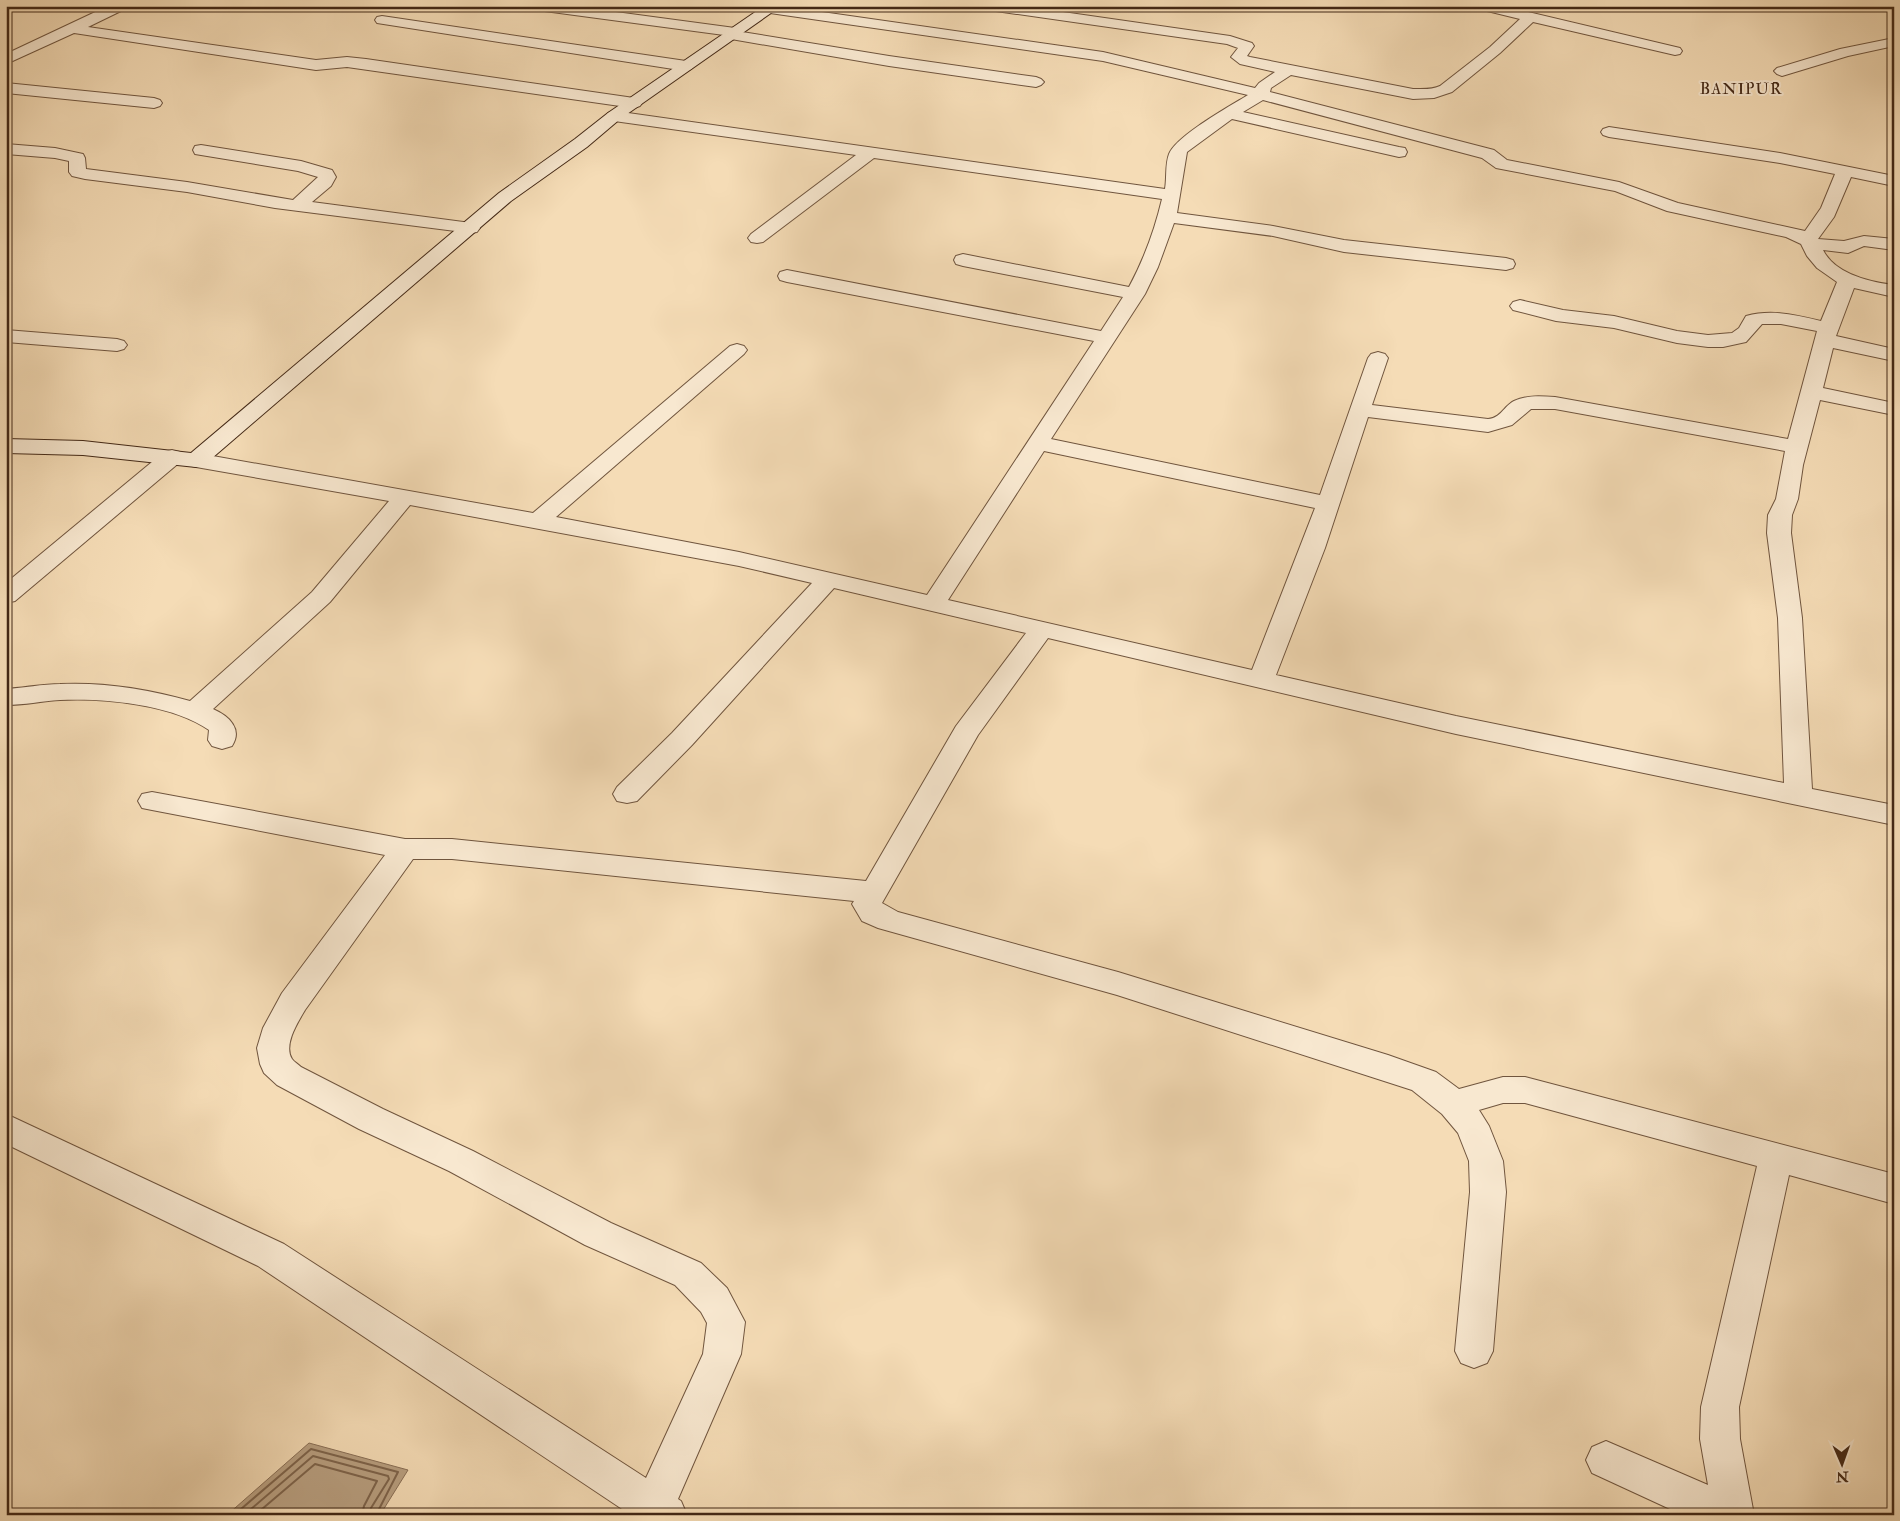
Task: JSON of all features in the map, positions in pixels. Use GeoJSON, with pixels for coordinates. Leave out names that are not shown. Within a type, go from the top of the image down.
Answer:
{"type":"FeatureCollection","features":[{"type":"Feature","properties":{"kind":"street"},"geometry":{"type":"LineString","coordinates":[[6,60],[120,6]]}},
{"type":"Feature","properties":{"kind":"street"},"geometry":{"type":"LineString","coordinates":[[537,6],[733,33],[898,63],[1036,82]]}},
{"type":"Feature","properties":{"kind":"street"},"geometry":{"type":"LineString","coordinates":[[989,6],[1242,43],[1247,46],[1239,57],[1245,61],[1413,94],[1440,93],[1495,50],[1530,17]]}},
{"type":"Feature","properties":{"kind":"street"},"geometry":{"type":"LineString","coordinates":[[1070,17],[1083,6]]}},
{"type":"Feature","properties":{"kind":"street"},"geometry":{"type":"LineString","coordinates":[[1484,6],[1675,51]]}},
{"type":"Feature","properties":{"kind":"street"},"geometry":{"type":"LineString","coordinates":[[1888,6],[1894,8]]}},
{"type":"Feature","properties":{"kind":"street"},"geometry":{"type":"LineString","coordinates":[[196,460],[505,197],[581,143],[614,116],[772,8],[1104,57],[1261,94],[1370,125],[1488,154],[1502,164],[1619,187],[1673,207],[1788,232],[1808,242],[1840,248],[1848,247],[1857,242],[1894,245]]}},
{"type":"Feature","properties":{"kind":"street"},"geometry":{"type":"LineString","coordinates":[[382,20],[686,66]]}},
{"type":"Feature","properties":{"kind":"street"},"geometry":{"type":"LineString","coordinates":[[73,29],[316,65],[347,62],[366,64],[634,103]]}},
{"type":"Feature","properties":{"kind":"street"},"geometry":{"type":"LineString","coordinates":[[1782,71],[1845,52],[1894,42]]}},
{"type":"Feature","properties":{"kind":"street"},"geometry":{"type":"LineString","coordinates":[[933,604],[1135,294],[1149,267],[1167,217],[1177,155],[1180,149],[1229,113],[1261,94],[1264,86],[1288,70]]}},
{"type":"Feature","properties":{"kind":"street"},"geometry":{"type":"LineString","coordinates":[[6,88],[154,103]]}},
{"type":"Feature","properties":{"kind":"street"},"geometry":{"type":"LineString","coordinates":[[1229,113],[1399,152]]}},
{"type":"Feature","properties":{"kind":"street"},"geometry":{"type":"LineString","coordinates":[[614,116],[1172,195]]}},
{"type":"Feature","properties":{"kind":"street"},"geometry":{"type":"LineString","coordinates":[[1609,132],[1761,154],[1894,181]]}},
{"type":"Feature","properties":{"kind":"street"},"geometry":{"type":"LineString","coordinates":[[6,149],[77,158],[78,172],[85,174],[179,186],[297,206],[470,228]]}},
{"type":"Feature","properties":{"kind":"street"},"geometry":{"type":"LineString","coordinates":[[201,150],[302,166],[326,174],[325,182],[297,206]]}},
{"type":"Feature","properties":{"kind":"street"},"geometry":{"type":"LineString","coordinates":[[758,238],[871,152]]}},
{"type":"Feature","properties":{"kind":"street"},"geometry":{"type":"LineString","coordinates":[[1808,242],[1823,222],[1845,171]]}},
{"type":"Feature","properties":{"kind":"street"},"geometry":{"type":"LineString","coordinates":[[1167,217],[1290,234],[1344,246],[1506,264]]}},
{"type":"Feature","properties":{"kind":"street"},"geometry":{"type":"LineString","coordinates":[[1808,242],[1816,256],[1847,281],[1894,291]]}},
{"type":"Feature","properties":{"kind":"street"},"geometry":{"type":"LineString","coordinates":[[963,260],[1135,294]]}},
{"type":"Feature","properties":{"kind":"street"},"geometry":{"type":"LineString","coordinates":[[787,276],[1107,338]]}},
{"type":"Feature","properties":{"kind":"street"},"geometry":{"type":"LineString","coordinates":[[1798,795],[1794,676],[1790,618],[1779,533],[1780,515],[1787,499],[1792,466],[1810,392],[1827,334],[1847,281]]}},
{"type":"Feature","properties":{"kind":"street"},"geometry":{"type":"LineString","coordinates":[[1520,306],[1566,316],[1618,322],[1659,334],[1706,340],[1734,340],[1746,332],[1753,320],[1771,317],[1894,354]]}},
{"type":"Feature","properties":{"kind":"street"},"geometry":{"type":"LineString","coordinates":[[6,336],[117,345]]}},
{"type":"Feature","properties":{"kind":"street"},"geometry":{"type":"LineString","coordinates":[[538,521],[737,350]]}},
{"type":"Feature","properties":{"kind":"street"},"geometry":{"type":"LineString","coordinates":[[1261,680],[1313,548],[1378,358]]}},
{"type":"Feature","properties":{"kind":"street"},"geometry":{"type":"LineString","coordinates":[[1810,392],[1894,408]]}},
{"type":"Feature","properties":{"kind":"street"},"geometry":{"type":"LineString","coordinates":[[1360,410],[1474,425],[1490,425],[1501,423],[1508,419],[1520,406],[1539,402],[1555,403],[1797,447]]}},
{"type":"Feature","properties":{"kind":"street"},"geometry":{"type":"LineString","coordinates":[[1039,443],[1328,504]]}},
{"type":"Feature","properties":{"kind":"street"},"geometry":{"type":"LineString","coordinates":[[6,446],[82,448],[196,460],[739,559],[1456,725],[1894,815]]}},
{"type":"Feature","properties":{"kind":"street"},"geometry":{"type":"LineString","coordinates":[[6,596],[172,458]]}},
{"type":"Feature","properties":{"kind":"street"},"geometry":{"type":"LineString","coordinates":[[196,711],[320,597],[405,497]]}},
{"type":"Feature","properties":{"kind":"street"},"geometry":{"type":"LineString","coordinates":[[627,794],[682,739],[828,580]]}},
{"type":"Feature","properties":{"kind":"street"},"geometry":{"type":"LineString","coordinates":[[1042,629],[966,732],[867,904],[873,913],[889,920],[1118,984],[1388,1068],[1424,1082],[1454,1104],[1472,1126],[1486,1161],[1488,1192],[1474,1351]]}},
{"type":"Feature","properties":{"kind":"street"},"geometry":{"type":"LineString","coordinates":[[6,697],[82,692],[167,702],[214,719],[222,727],[222,740]]}},
{"type":"Feature","properties":{"kind":"street"},"geometry":{"type":"LineString","coordinates":[[152,801],[405,849],[452,849],[873,892]]}},
{"type":"Feature","properties":{"kind":"street"},"geometry":{"type":"LineString","coordinates":[[6,1128],[271,1255],[660,1510],[722,1354],[726,1322],[714,1300],[688,1274],[598,1234],[461,1161],[371,1119],[290,1076],[276,1064],[273,1048],[279,1028],[293,1002],[405,849]]}},
{"type":"Feature","properties":{"kind":"street"},"geometry":{"type":"LineString","coordinates":[[1454,1104],[1503,1090],[1525,1090],[1894,1189]]}},
{"type":"Feature","properties":{"kind":"street"},"geometry":{"type":"LineString","coordinates":[[1734,1515],[1720,1439],[1720,1407],[1776,1157]]}},
{"type":"Feature","properties":{"kind":"street"},"geometry":{"type":"LineString","coordinates":[[1606,1460],[1729,1515]]}},
{"type":"Feature","properties":{"kind":"water"},"geometry":{"type":"Polygon","coordinates":[[[309,1443],[408,1470],[380,1515],[227,1515],[309,1443]]]}},
{"type":"Feature","properties":{"kind":"district","name":"BANIPUR"},"geometry":{"type":"Point","coordinates":[1741,89]}}]}
